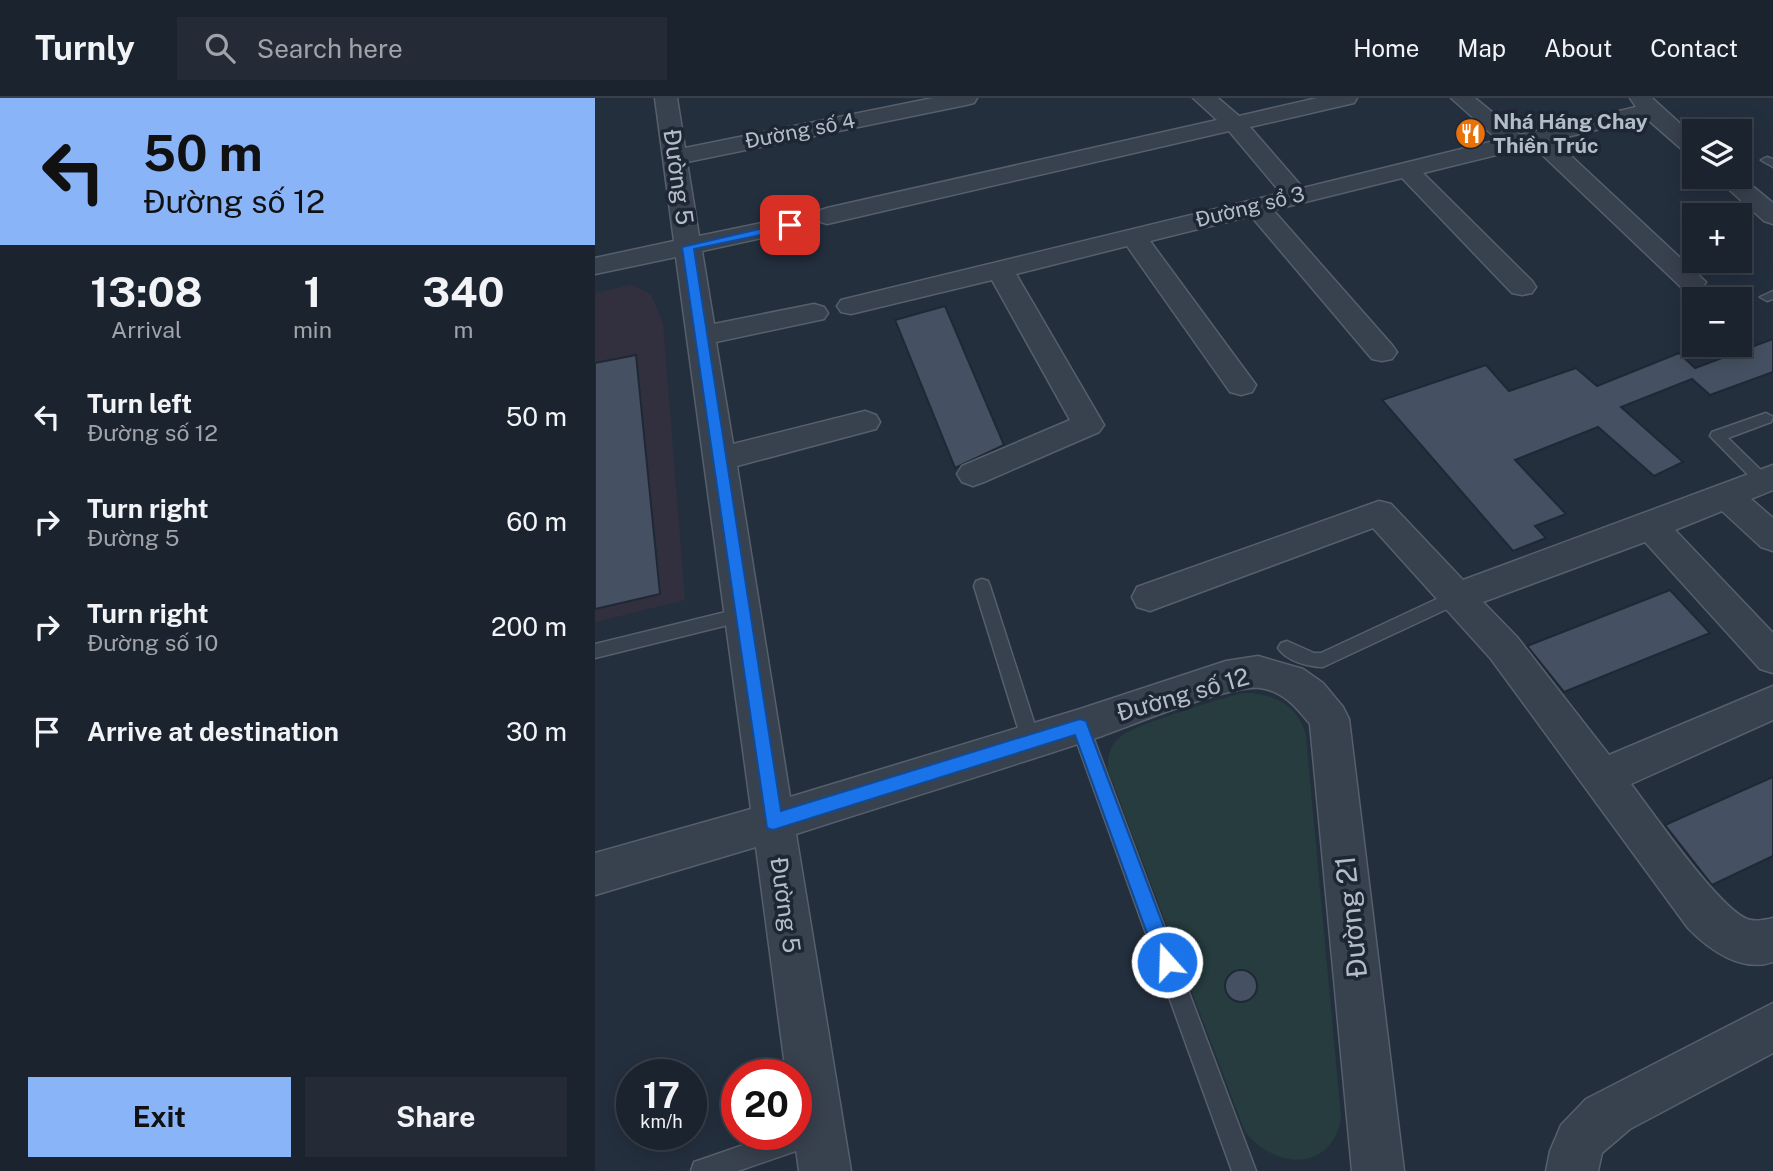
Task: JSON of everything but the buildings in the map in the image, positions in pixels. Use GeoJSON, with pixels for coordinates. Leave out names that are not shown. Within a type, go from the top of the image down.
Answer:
{"type":"FeatureCollection","features":[{"type":"Feature","properties":{"kind":"street","name":"Đường 5"},"geometry":{"type":"LineString","coordinates":[[666,98],[825,1171]]}},
{"type":"Feature","properties":{"kind":"street","name":"Đường số 4"},"geometry":{"type":"LineString","coordinates":[[674,157],[966,98]]}},
{"type":"Feature","properties":{"kind":"street"},"geometry":{"type":"LineString","coordinates":[[1203,98],[1234,122],[1297,196]]}},
{"type":"Feature","properties":{"kind":"street"},"geometry":{"type":"LineString","coordinates":[[1462,98],[1526,140],[1692,282]]}},
{"type":"Feature","properties":{"kind":"street"},"geometry":{"type":"LineString","coordinates":[[827,216],[1339,99]]}},
{"type":"Feature","properties":{"kind":"street","name":"Đường sổ 3"},"geometry":{"type":"LineString","coordinates":[[851,306],[1526,140],[1645,104],[1682,137]]}},
{"type":"Feature","properties":{"kind":"street"},"geometry":{"type":"LineString","coordinates":[[1406,169],[1522,287]]}},
{"type":"Feature","properties":{"kind":"street"},"geometry":{"type":"LineString","coordinates":[[1741,189],[1773,216]]}},
{"type":"Feature","properties":{"kind":"street"},"geometry":{"type":"LineString","coordinates":[[1256,206],[1382,352]]}},
{"type":"Feature","properties":{"kind":"street"},"geometry":{"type":"LineString","coordinates":[[595,266],[790,225]]}},
{"type":"Feature","properties":{"kind":"street"},"geometry":{"type":"LineString","coordinates":[[1133,236],[1241,385]]}},
{"type":"Feature","properties":{"kind":"street"},"geometry":{"type":"LineString","coordinates":[[973,474],[1089,425],[999,268]]}},
{"type":"Feature","properties":{"kind":"street"},"geometry":{"type":"LineString","coordinates":[[701,336],[814,313]]}},
{"type":"Feature","properties":{"kind":"street"},"geometry":{"type":"LineString","coordinates":[[719,459],[865,422]]}},
{"type":"Feature","properties":{"kind":"street"},"geometry":{"type":"LineString","coordinates":[[1456,597],[1651,526],[1768,479]]}},
{"type":"Feature","properties":{"kind":"street"},"geometry":{"type":"LineString","coordinates":[[1727,496],[1773,538]]}},
{"type":"Feature","properties":{"kind":"street"},"geometry":{"type":"LineString","coordinates":[[1150,597],[1379,513],[1504,648],[1717,926],[1732,936],[1751,942],[1768,943],[1773,940]]}},
{"type":"Feature","properties":{"kind":"street"},"geometry":{"type":"LineString","coordinates":[[1651,526],[1773,657]]}},
{"type":"Feature","properties":{"kind":"street","name":"Đường số 12"},"geometry":{"type":"LineString","coordinates":[[595,873],[773,822],[1080,726],[1226,677],[1289,664]]}},
{"type":"Feature","properties":{"kind":"street","name":"Đường 21"},"geometry":{"type":"LineString","coordinates":[[1289,664],[1329,719],[1378,1171]]}},
{"type":"Feature","properties":{"kind":"street"},"geometry":{"type":"LineString","coordinates":[[1603,777],[1773,702]]}},
{"type":"Feature","properties":{"kind":"street"},"geometry":{"type":"LineString","coordinates":[[1571,1171],[1572,1158],[1588,1127],[1612,1111],[1773,1027]]}},
{"type":"Feature","properties":{"kind":"lane"},"geometry":{"type":"LineString","coordinates":[[1766,418],[1717,436],[1768,479]]}},
{"type":"Feature","properties":{"kind":"lane"},"geometry":{"type":"LineString","coordinates":[[982,586],[1031,741]]}},
{"type":"Feature","properties":{"kind":"lane"},"geometry":{"type":"LineString","coordinates":[[1289,664],[1323,660],[1456,597]]}},
{"type":"Feature","properties":{"kind":"lane"},"geometry":{"type":"LineString","coordinates":[[595,651],[742,615]]}},
{"type":"Feature","properties":{"kind":"lane"},"geometry":{"type":"LineString","coordinates":[[1080,726],[1244,1171]]}},
{"type":"Feature","properties":{"kind":"lane"},"geometry":{"type":"LineString","coordinates":[[703,1171],[819,1131]]}},
{"type":"Feature","properties":{"kind":"shaded area"},"geometry":{"type":"Polygon","coordinates":[[[631,285],[651,294],[663,324],[685,600],[595,622],[595,293],[631,285]]]}},
{"type":"Feature","properties":{"kind":"green space"},"geometry":{"type":"Polygon","coordinates":[[[1242,693],[1264,695],[1283,702],[1297,716],[1306,736],[1341,1118],[1336,1135],[1327,1148],[1302,1160],[1272,1154],[1245,1132],[1108,770],[1112,747],[1121,736],[1179,712],[1242,693]]]}},
{"type":"Feature","properties":{"kind":"place","name":"Nhá Háng Chay Thiền Trúc"},"geometry":{"type":"Point","coordinates":[1470,134]}},
{"type":"Feature","properties":{"kind":"route"},"geometry":{"type":"LineString","coordinates":[[790,225],[688,247],[773,822],[1080,726],[1167,962]]}}]}
